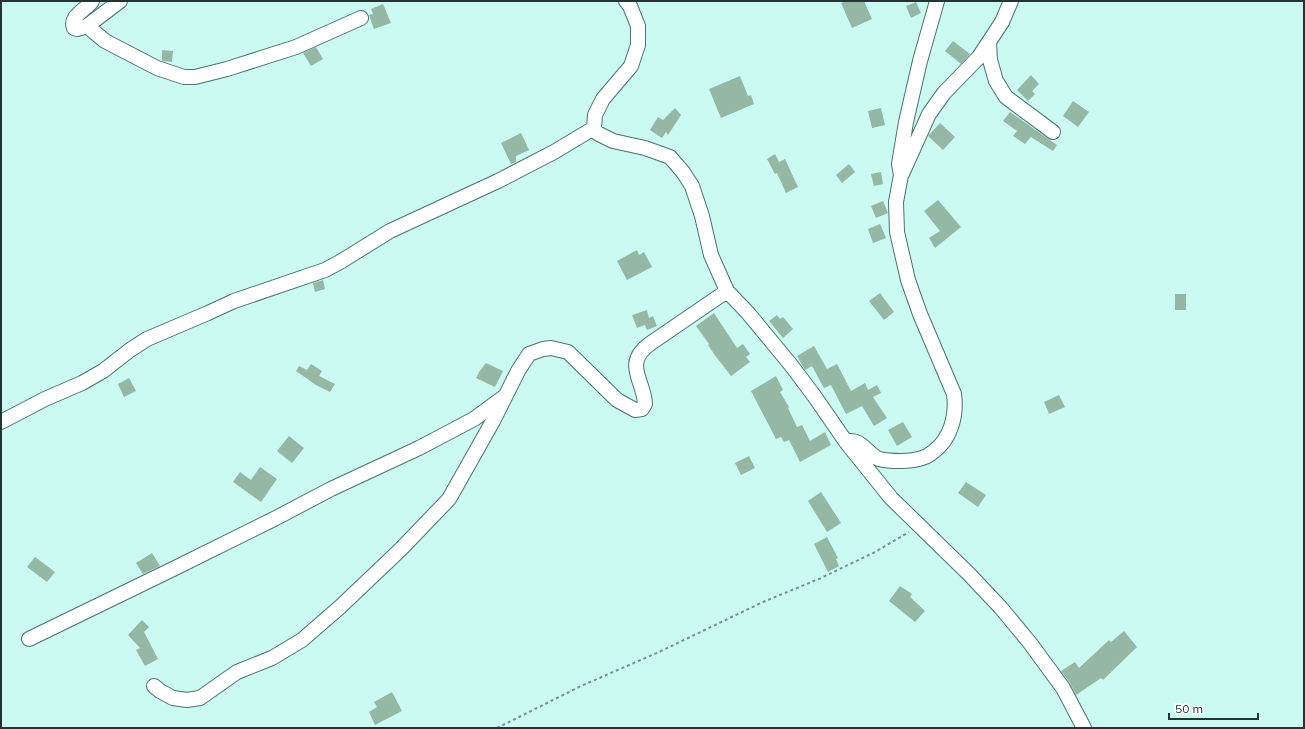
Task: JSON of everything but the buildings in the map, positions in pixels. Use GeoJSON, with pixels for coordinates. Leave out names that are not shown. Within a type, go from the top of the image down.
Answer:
{"type":"FeatureCollection","features":[{"type":"Feature","properties":{"kind":"street"},"geometry":{"type":"LineString","coordinates":[[92,1],[85,10],[73,20],[72,24],[74,28],[77,29],[86,26],[120,1]]}},
{"type":"Feature","properties":{"kind":"street"},"geometry":{"type":"LineString","coordinates":[[626,1],[630,6],[638,26],[638,45],[632,66],[603,100],[595,115],[594,128],[597,132],[613,141],[645,148],[670,158],[683,172],[692,186],[702,216],[711,255],[727,291],[748,313],[791,365],[846,442],[891,498],[969,574],[1001,608],[1030,643],[1063,688],[1084,728]]}},
{"type":"Feature","properties":{"kind":"street"},"geometry":{"type":"LineString","coordinates":[[901,175],[899,164],[906,122],[920,61],[937,1]]}},
{"type":"Feature","properties":{"kind":"street"},"geometry":{"type":"LineString","coordinates":[[846,442],[853,440],[859,443],[878,459],[897,461],[915,460],[932,453],[940,446],[953,421],[955,407],[954,394],[920,314],[902,258],[897,232],[896,202],[901,175],[929,114],[944,94],[979,57],[1002,22],[1011,1]]}},
{"type":"Feature","properties":{"kind":"street"},"geometry":{"type":"LineString","coordinates":[[86,26],[106,41],[157,68],[184,77],[195,77],[227,69],[296,47],[361,18]]}},
{"type":"Feature","properties":{"kind":"street"},"geometry":{"type":"LineString","coordinates":[[989,43],[990,60],[996,81],[1006,97],[1053,132]]}},
{"type":"Feature","properties":{"kind":"street"},"geometry":{"type":"LineString","coordinates":[[1,422],[103,371],[147,339],[208,313],[234,300],[325,270],[390,231],[498,181],[554,152],[594,128]]}},
{"type":"Feature","properties":{"kind":"street"},"geometry":{"type":"LineString","coordinates":[[154,686],[173,698],[187,700],[200,698],[237,672],[272,658],[302,640],[377,574],[449,499],[493,421],[518,371],[529,354],[543,349],[557,349],[568,352],[617,400],[635,410],[642,409],[645,401],[636,370],[638,357],[651,343],[727,291]]}},
{"type":"Feature","properties":{"kind":"street"},"geometry":{"type":"LineString","coordinates":[[29,639],[233,540],[331,489],[419,448],[474,419],[506,396]]}},
{"type":"Feature","properties":{"kind":"path"},"geometry":{"type":"LineString","coordinates":[[497,728],[581,686],[659,652],[763,602],[821,578],[868,556],[919,526]]}}]}
